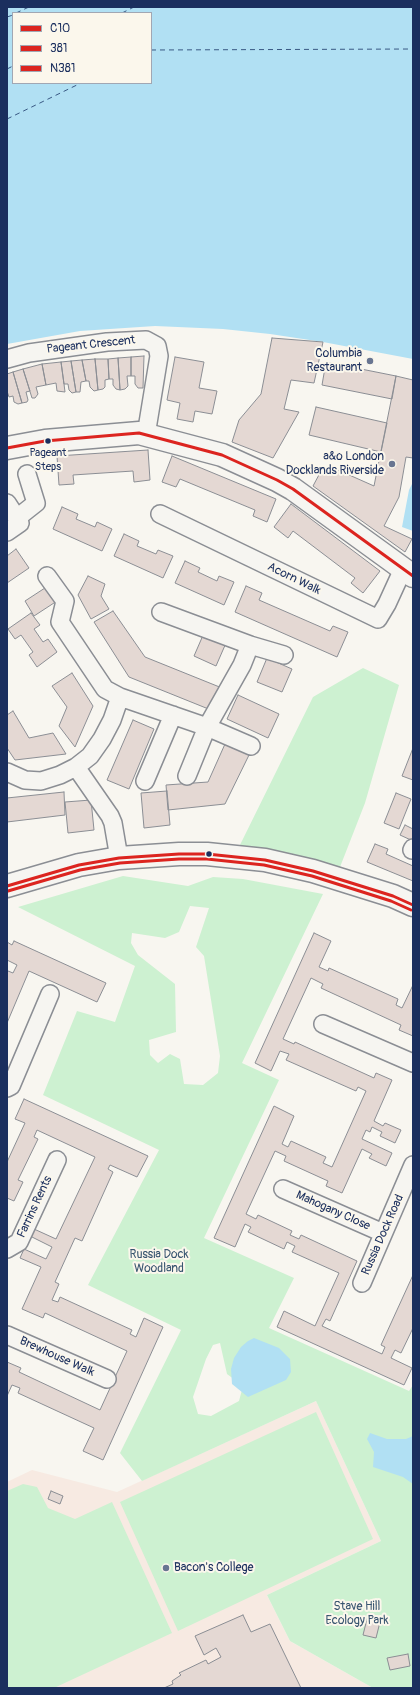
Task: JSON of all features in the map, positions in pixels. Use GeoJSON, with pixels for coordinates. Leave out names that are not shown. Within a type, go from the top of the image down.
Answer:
{"type":"FeatureCollection","features":[{"type":"Feature","properties":{"kind":"street","name":"Pageant Crescent"},"geometry":{"type":"LineString","coordinates":[[7,359],[54,348],[107,342],[146,340],[157,346],[159,356],[146,435]]}},
{"type":"Feature","properties":{"kind":"street"},"geometry":{"type":"LineString","coordinates":[[7,448],[45,441],[139,433],[222,455],[277,480],[293,489],[408,572]]}},
{"type":"Feature","properties":{"kind":"street"},"geometry":{"type":"LineString","coordinates":[[17,518],[36,503],[27,474]]}},
{"type":"Feature","properties":{"kind":"street"},"geometry":{"type":"LineString","coordinates":[[7,503],[20,523],[7,532]]}},
{"type":"Feature","properties":{"kind":"street","name":"Acorn Walk"},"geometry":{"type":"LineString","coordinates":[[160,514],[378,619],[408,572]]}},
{"type":"Feature","properties":{"kind":"street"},"geometry":{"type":"LineString","coordinates":[[47,576],[66,601],[60,622],[105,690],[120,697],[207,727],[251,746]]}},
{"type":"Feature","properties":{"kind":"street"},"geometry":{"type":"LineString","coordinates":[[161,612],[284,655]]}},
{"type":"Feature","properties":{"kind":"street"},"geometry":{"type":"LineString","coordinates":[[187,776],[207,727],[242,665],[250,644]]}},
{"type":"Feature","properties":{"kind":"street"},"geometry":{"type":"LineString","coordinates":[[7,772],[25,780],[41,780],[60,776],[76,767],[90,756],[102,739],[112,720],[120,697]]}},
{"type":"Feature","properties":{"kind":"street"},"geometry":{"type":"LineString","coordinates":[[145,781],[172,715]]}},
{"type":"Feature","properties":{"kind":"street"},"geometry":{"type":"LineString","coordinates":[[76,767],[110,816],[113,823],[119,858]]}},
{"type":"Feature","properties":{"kind":"street"},"geometry":{"type":"LineString","coordinates":[[7,886],[72,867],[119,858],[179,854],[207,854],[264,860],[327,876],[393,896],[413,905]]}},
{"type":"Feature","properties":{"kind":"street"},"geometry":{"type":"LineString","coordinates":[[7,1088],[11,1086],[50,994]]}},
{"type":"Feature","properties":{"kind":"street"},"geometry":{"type":"LineString","coordinates":[[323,1024],[413,1063]]}},
{"type":"Feature","properties":{"kind":"street","name":"Farrins Rents"},"geometry":{"type":"LineString","coordinates":[[7,1249],[18,1242],[57,1160]]}},
{"type":"Feature","properties":{"kind":"street","name":"Russia Dock Road"},"geometry":{"type":"LineString","coordinates":[[362,1283],[383,1233],[407,1194],[413,1165]]}},
{"type":"Feature","properties":{"kind":"street","name":"Mahogany Close"},"geometry":{"type":"LineString","coordinates":[[283,1189],[383,1233]]}},
{"type":"Feature","properties":{"kind":"street","name":"Brewhouse Walk"},"geometry":{"type":"LineString","coordinates":[[7,1335],[107,1379]]}},
{"type":"Feature","properties":{"kind":"shaded area","name":"Bacon's College"},"geometry":{"type":"Polygon","coordinates":[[[316,1401],[381,1541],[267,1595],[290,1641],[373,1688],[7,1688],[7,1482],[32,1470],[117,1492],[316,1401]]]}},
{"type":"Feature","properties":{"kind":"green space"},"geometry":{"type":"Polygon","coordinates":[[[363,668],[399,685],[365,803],[340,867],[238,849],[313,697],[363,668]]]}},
{"type":"Feature","properties":{"kind":"green space","name":"Russia Dock Woodland"},"geometry":{"type":"Polygon","coordinates":[[[123,876],[188,886],[213,877],[243,879],[323,894],[242,1063],[279,1080],[204,1238],[294,1278],[269,1328],[409,1391],[413,1385],[413,1688],[373,1688],[290,1641],[267,1595],[381,1541],[316,1401],[142,1481],[120,1453],[181,1330],[88,1285],[159,1150],[43,1095],[77,1011],[115,1022],[135,966],[18,907],[123,876]],[[190,906],[179,932],[165,938],[132,933],[131,943],[138,955],[175,984],[176,1032],[149,1040],[150,1055],[158,1063],[170,1054],[180,1059],[184,1084],[203,1085],[218,1073],[220,1056],[204,956],[196,947],[209,908],[190,906]],[[220,1343],[213,1345],[206,1359],[193,1397],[198,1414],[211,1416],[239,1401],[243,1386],[227,1374],[220,1343]]]}},
{"type":"Feature","properties":{"kind":"green space"},"geometry":{"type":"Polygon","coordinates":[[[316,1412],[373,1539],[178,1631],[120,1502],[316,1412]]]}},
{"type":"Feature","properties":{"kind":"green space"},"geometry":{"type":"Polygon","coordinates":[[[23,1484],[37,1487],[48,1508],[75,1519],[112,1502],[172,1633],[54,1688],[7,1688],[7,1491],[23,1484]]]}},
{"type":"Feature","properties":{"kind":"water"},"geometry":{"type":"Polygon","coordinates":[[[7,7],[413,7],[413,359],[323,342],[223,329],[155,326],[80,331],[7,344],[7,7]]]}},
{"type":"Feature","properties":{"kind":"water"},"geometry":{"type":"Polygon","coordinates":[[[413,482],[413,531],[402,527],[409,490],[413,482]]]}},
{"type":"Feature","properties":{"kind":"water"},"geometry":{"type":"Polygon","coordinates":[[[254,1338],[279,1348],[290,1359],[291,1372],[286,1380],[248,1397],[232,1384],[231,1369],[234,1358],[241,1347],[254,1338]]]}},
{"type":"Feature","properties":{"kind":"water"},"geometry":{"type":"Polygon","coordinates":[[[370,1433],[387,1439],[406,1439],[413,1436],[413,1484],[403,1477],[373,1467],[374,1452],[367,1439],[370,1433]]]}},
{"type":"Feature","properties":{"kind":"building"},"geometry":{"type":"Polygon","coordinates":[[[272,338],[323,342],[314,383],[291,380],[284,409],[299,412],[273,458],[232,442],[239,420],[261,394],[272,338]]]}},
{"type":"Feature","properties":{"kind":"building"},"geometry":{"type":"Polygon","coordinates":[[[144,356],[143,388],[138,388],[135,384],[135,376],[131,376],[131,357],[144,356]]]}},
{"type":"Feature","properties":{"kind":"building"},"geometry":{"type":"Polygon","coordinates":[[[131,357],[131,376],[127,376],[128,386],[125,389],[120,390],[118,358],[131,357]]]}},
{"type":"Feature","properties":{"kind":"building"},"geometry":{"type":"Polygon","coordinates":[[[175,357],[204,362],[199,388],[217,391],[212,414],[195,411],[193,422],[177,419],[180,403],[167,400],[175,357]]]}},
{"type":"Feature","properties":{"kind":"building"},"geometry":{"type":"Polygon","coordinates":[[[118,358],[120,390],[116,389],[113,385],[113,379],[109,379],[108,359],[118,358]]]}},
{"type":"Feature","properties":{"kind":"building"},"geometry":{"type":"Polygon","coordinates":[[[95,359],[108,359],[109,379],[105,380],[105,387],[103,389],[98,390],[95,359]]]}},
{"type":"Feature","properties":{"kind":"building"},"geometry":{"type":"Polygon","coordinates":[[[95,359],[98,390],[94,391],[90,387],[89,381],[86,381],[82,360],[95,359]]]}},
{"type":"Feature","properties":{"kind":"building"},"geometry":{"type":"Polygon","coordinates":[[[82,360],[86,381],[81,382],[80,392],[76,392],[71,361],[82,360]]]}},
{"type":"Feature","properties":{"kind":"building"},"geometry":{"type":"Polygon","coordinates":[[[71,361],[76,392],[72,393],[69,390],[68,384],[64,384],[61,362],[71,361]]]}},
{"type":"Feature","properties":{"kind":"building"},"geometry":{"type":"Polygon","coordinates":[[[61,362],[65,392],[57,391],[56,383],[46,385],[42,364],[61,362]]]}},
{"type":"Feature","properties":{"kind":"building"},"geometry":{"type":"Polygon","coordinates":[[[326,362],[396,376],[392,399],[322,385],[326,362]]]}},
{"type":"Feature","properties":{"kind":"building"},"geometry":{"type":"Polygon","coordinates":[[[42,364],[46,385],[36,387],[38,394],[35,398],[32,398],[23,369],[42,364]]]}},
{"type":"Feature","properties":{"kind":"building"},"geometry":{"type":"Polygon","coordinates":[[[23,369],[30,391],[26,392],[27,402],[22,403],[13,372],[23,369]]]}},
{"type":"Feature","properties":{"kind":"building"},"geometry":{"type":"Polygon","coordinates":[[[13,372],[22,403],[18,404],[14,402],[13,396],[9,397],[7,391],[7,374],[13,372]]]}},
{"type":"Feature","properties":{"kind":"building","name":"a&o London Docklands Riverside"},"geometry":{"type":"Polygon","coordinates":[[[396,376],[413,380],[413,458],[406,457],[399,497],[384,526],[412,539],[405,552],[313,486],[321,471],[338,470],[374,486],[396,376]]]}},
{"type":"Feature","properties":{"kind":"building"},"geometry":{"type":"Polygon","coordinates":[[[316,407],[387,423],[381,452],[309,435],[316,407]]]}},
{"type":"Feature","properties":{"kind":"building"},"geometry":{"type":"Polygon","coordinates":[[[148,450],[150,480],[134,482],[133,471],[73,475],[74,484],[59,485],[57,456],[148,450]]]}},
{"type":"Feature","properties":{"kind":"building"},"geometry":{"type":"Polygon","coordinates":[[[172,456],[276,499],[267,522],[253,516],[255,510],[180,479],[176,487],[162,482],[172,456]]]}},
{"type":"Feature","properties":{"kind":"building"},"geometry":{"type":"Polygon","coordinates":[[[291,504],[380,571],[363,593],[351,583],[355,578],[293,531],[288,538],[274,527],[291,504]]]}},
{"type":"Feature","properties":{"kind":"building"},"geometry":{"type":"Polygon","coordinates":[[[62,507],[78,514],[76,519],[95,527],[97,522],[112,529],[102,551],[53,529],[62,507]]]}},
{"type":"Feature","properties":{"kind":"building"},"geometry":{"type":"Polygon","coordinates":[[[124,534],[139,541],[137,546],[156,554],[158,550],[173,556],[163,578],[114,556],[124,534]]]}},
{"type":"Feature","properties":{"kind":"building"},"geometry":{"type":"Polygon","coordinates":[[[16,549],[29,568],[7,583],[7,556],[16,549]]]}},
{"type":"Feature","properties":{"kind":"building"},"geometry":{"type":"Polygon","coordinates":[[[185,561],[200,568],[198,572],[217,581],[219,576],[234,582],[224,605],[175,583],[185,561]]]}},
{"type":"Feature","properties":{"kind":"building"},"geometry":{"type":"Polygon","coordinates":[[[88,576],[105,584],[101,596],[109,609],[91,619],[78,595],[88,576]]]}},
{"type":"Feature","properties":{"kind":"building"},"geometry":{"type":"Polygon","coordinates":[[[48,586],[57,601],[34,616],[25,601],[48,586]]]}},
{"type":"Feature","properties":{"kind":"building"},"geometry":{"type":"Polygon","coordinates":[[[246,586],[262,593],[259,600],[330,631],[333,626],[348,632],[337,657],[235,612],[246,586]]]}},
{"type":"Feature","properties":{"kind":"building"},"geometry":{"type":"Polygon","coordinates":[[[113,611],[145,657],[222,688],[211,710],[129,677],[94,622],[113,611]]]}},
{"type":"Feature","properties":{"kind":"building"},"geometry":{"type":"Polygon","coordinates":[[[31,613],[40,625],[34,629],[43,642],[48,639],[57,652],[37,667],[29,655],[33,652],[21,635],[15,639],[8,629],[31,613]]]}},
{"type":"Feature","properties":{"kind":"building"},"geometry":{"type":"Polygon","coordinates":[[[204,633],[226,643],[216,666],[194,656],[204,633]]]}},
{"type":"Feature","properties":{"kind":"building"},"geometry":{"type":"Polygon","coordinates":[[[267,658],[292,669],[282,692],[257,682],[267,658]]]}},
{"type":"Feature","properties":{"kind":"building"},"geometry":{"type":"Polygon","coordinates":[[[72,673],[93,706],[75,747],[59,726],[67,707],[52,686],[72,673]]]}},
{"type":"Feature","properties":{"kind":"building"},"geometry":{"type":"Polygon","coordinates":[[[238,695],[279,714],[268,738],[227,719],[238,695]]]}},
{"type":"Feature","properties":{"kind":"building"},"geometry":{"type":"Polygon","coordinates":[[[13,711],[29,738],[53,733],[66,754],[15,760],[7,748],[7,715],[13,711]]]}},
{"type":"Feature","properties":{"kind":"building"},"geometry":{"type":"Polygon","coordinates":[[[133,720],[154,729],[129,789],[107,780],[133,720]]]}},
{"type":"Feature","properties":{"kind":"building"},"geometry":{"type":"Polygon","coordinates":[[[225,744],[250,753],[225,804],[168,810],[166,785],[208,782],[225,744]]]}},
{"type":"Feature","properties":{"kind":"building"},"geometry":{"type":"Polygon","coordinates":[[[413,748],[413,780],[402,776],[413,748]]]}},
{"type":"Feature","properties":{"kind":"building"},"geometry":{"type":"Polygon","coordinates":[[[167,791],[170,825],[144,828],[141,793],[167,791]]]}},
{"type":"Feature","properties":{"kind":"building"},"geometry":{"type":"Polygon","coordinates":[[[64,792],[65,815],[7,822],[7,798],[64,792]]]}},
{"type":"Feature","properties":{"kind":"building"},"geometry":{"type":"Polygon","coordinates":[[[396,793],[411,799],[399,829],[384,823],[396,793]]]}},
{"type":"Feature","properties":{"kind":"building"},"geometry":{"type":"Polygon","coordinates":[[[91,800],[94,830],[68,833],[65,802],[91,800]]]}},
{"type":"Feature","properties":{"kind":"building"},"geometry":{"type":"Polygon","coordinates":[[[405,825],[413,829],[413,841],[400,835],[405,825]]]}},
{"type":"Feature","properties":{"kind":"building"},"geometry":{"type":"Polygon","coordinates":[[[375,844],[388,849],[386,854],[413,866],[413,881],[367,862],[375,844]]]}},
{"type":"Feature","properties":{"kind":"building"},"geometry":{"type":"Polygon","coordinates":[[[314,933],[331,941],[319,967],[328,971],[329,968],[398,999],[396,1005],[402,1008],[413,985],[413,1036],[399,1030],[401,1025],[321,988],[323,984],[311,978],[283,1039],[294,1044],[295,1042],[374,1078],[376,1073],[392,1080],[374,1121],[383,1126],[385,1123],[401,1130],[395,1143],[380,1136],[382,1132],[372,1127],[370,1132],[366,1130],[362,1139],[392,1153],[386,1166],[369,1158],[372,1154],[362,1149],[342,1193],[326,1186],[328,1181],[284,1161],[286,1156],[275,1151],[246,1214],[256,1219],[258,1215],[292,1231],[290,1235],[299,1239],[301,1235],[357,1261],[330,1321],[326,1319],[322,1326],[382,1354],[385,1347],[381,1345],[413,1275],[413,1328],[401,1353],[395,1350],[391,1358],[412,1368],[404,1385],[277,1327],[284,1311],[315,1326],[339,1273],[292,1252],[295,1246],[287,1242],[284,1249],[248,1232],[251,1227],[245,1224],[235,1247],[214,1238],[274,1106],[294,1116],[282,1144],[288,1147],[291,1141],[326,1157],[323,1163],[332,1167],[366,1091],[358,1087],[356,1091],[286,1060],[289,1054],[280,1051],[271,1071],[255,1063],[314,933]]]}},
{"type":"Feature","properties":{"kind":"building"},"geometry":{"type":"Polygon","coordinates":[[[14,941],[106,983],[97,1002],[29,971],[7,1023],[7,972],[13,973],[17,965],[7,960],[7,942],[12,945],[14,941]]]}},
{"type":"Feature","properties":{"kind":"building"},"geometry":{"type":"Polygon","coordinates":[[[24,1099],[148,1156],[137,1177],[110,1165],[108,1169],[113,1172],[82,1241],[75,1238],[55,1282],[59,1284],[52,1300],[58,1302],[60,1297],[132,1330],[130,1334],[136,1337],[144,1318],[163,1327],[103,1460],[83,1451],[94,1428],[18,1393],[20,1388],[12,1385],[7,1396],[7,1362],[21,1368],[19,1372],[100,1410],[127,1351],[45,1313],[43,1318],[22,1309],[41,1267],[20,1258],[24,1249],[46,1259],[52,1247],[30,1236],[34,1229],[56,1239],[95,1157],[37,1130],[34,1137],[38,1139],[18,1180],[23,1182],[14,1201],[7,1198],[7,1162],[25,1123],[15,1119],[24,1099]]]}},
{"type":"Feature","properties":{"kind":"building"},"geometry":{"type":"Polygon","coordinates":[[[51,1491],[63,1496],[60,1504],[48,1499],[51,1491]]]}},
{"type":"Feature","properties":{"kind":"building"},"geometry":{"type":"Polygon","coordinates":[[[243,1615],[251,1632],[270,1624],[301,1688],[164,1688],[173,1684],[172,1681],[181,1675],[179,1673],[206,1660],[208,1664],[221,1657],[216,1648],[204,1655],[195,1636],[243,1615]]]}},
{"type":"Feature","properties":{"kind":"building"},"geometry":{"type":"Polygon","coordinates":[[[368,1615],[381,1618],[376,1638],[363,1635],[368,1615]]]}},
{"type":"Feature","properties":{"kind":"building"},"geometry":{"type":"Polygon","coordinates":[[[408,1654],[410,1666],[390,1670],[387,1658],[408,1654]]]}},
{"type":"Feature","properties":{"kind":"ferry route"},"geometry":{"type":"LineString","coordinates":[[18,12],[29,7]]}},
{"type":"Feature","properties":{"kind":"ferry route"},"geometry":{"type":"LineString","coordinates":[[124,12],[134,7]]}},
{"type":"Feature","properties":{"kind":"ferry route"},"geometry":{"type":"LineString","coordinates":[[7,17],[12,15]]}},
{"type":"Feature","properties":{"kind":"ferry route"},"geometry":{"type":"LineString","coordinates":[[152,50],[413,49]]}},
{"type":"Feature","properties":{"kind":"ferry route"},"geometry":{"type":"LineString","coordinates":[[7,69],[12,66]]}},
{"type":"Feature","properties":{"kind":"ferry route"},"geometry":{"type":"LineString","coordinates":[[7,119],[79,84]]}},
{"type":"Feature","properties":{"kind":"transit line","name":"C10"},"geometry":{"type":"LineString","coordinates":[[7,448],[45,441],[139,433],[222,455],[277,480],[293,489],[413,576]]}},
{"type":"Feature","properties":{"kind":"transit line","name":"381"},"geometry":{"type":"LineString","coordinates":[[7,886],[79,865],[119,858],[179,854],[207,854],[265,860],[313,871],[393,896],[413,905]]}},
{"type":"Feature","properties":{"kind":"transit line","name":"N381"},"geometry":{"type":"LineString","coordinates":[[8,891],[80,870],[120,863],[179,859],[207,859],[264,865],[312,876],[391,901],[411,910]]}},
{"type":"Feature","properties":{"kind":"place","name":"Columbia Restaurant"},"geometry":{"type":"Point","coordinates":[370,361]}},
{"type":"Feature","properties":{"kind":"place","name":"Pageant Steps"},"geometry":{"type":"Point","coordinates":[48,441]}},
{"type":"Feature","properties":{"kind":"place","name":"a&o London Docklands Riverside"},"geometry":{"type":"Point","coordinates":[392,464]}},
{"type":"Feature","properties":{"kind":"place","name":"Bacon's College"},"geometry":{"type":"Point","coordinates":[166,1568]}},
{"type":"Feature","properties":{"kind":"park label","name":"Stave Hill Ecology Park"},"geometry":{"type":"Point","coordinates":[357,1614]}}]}
